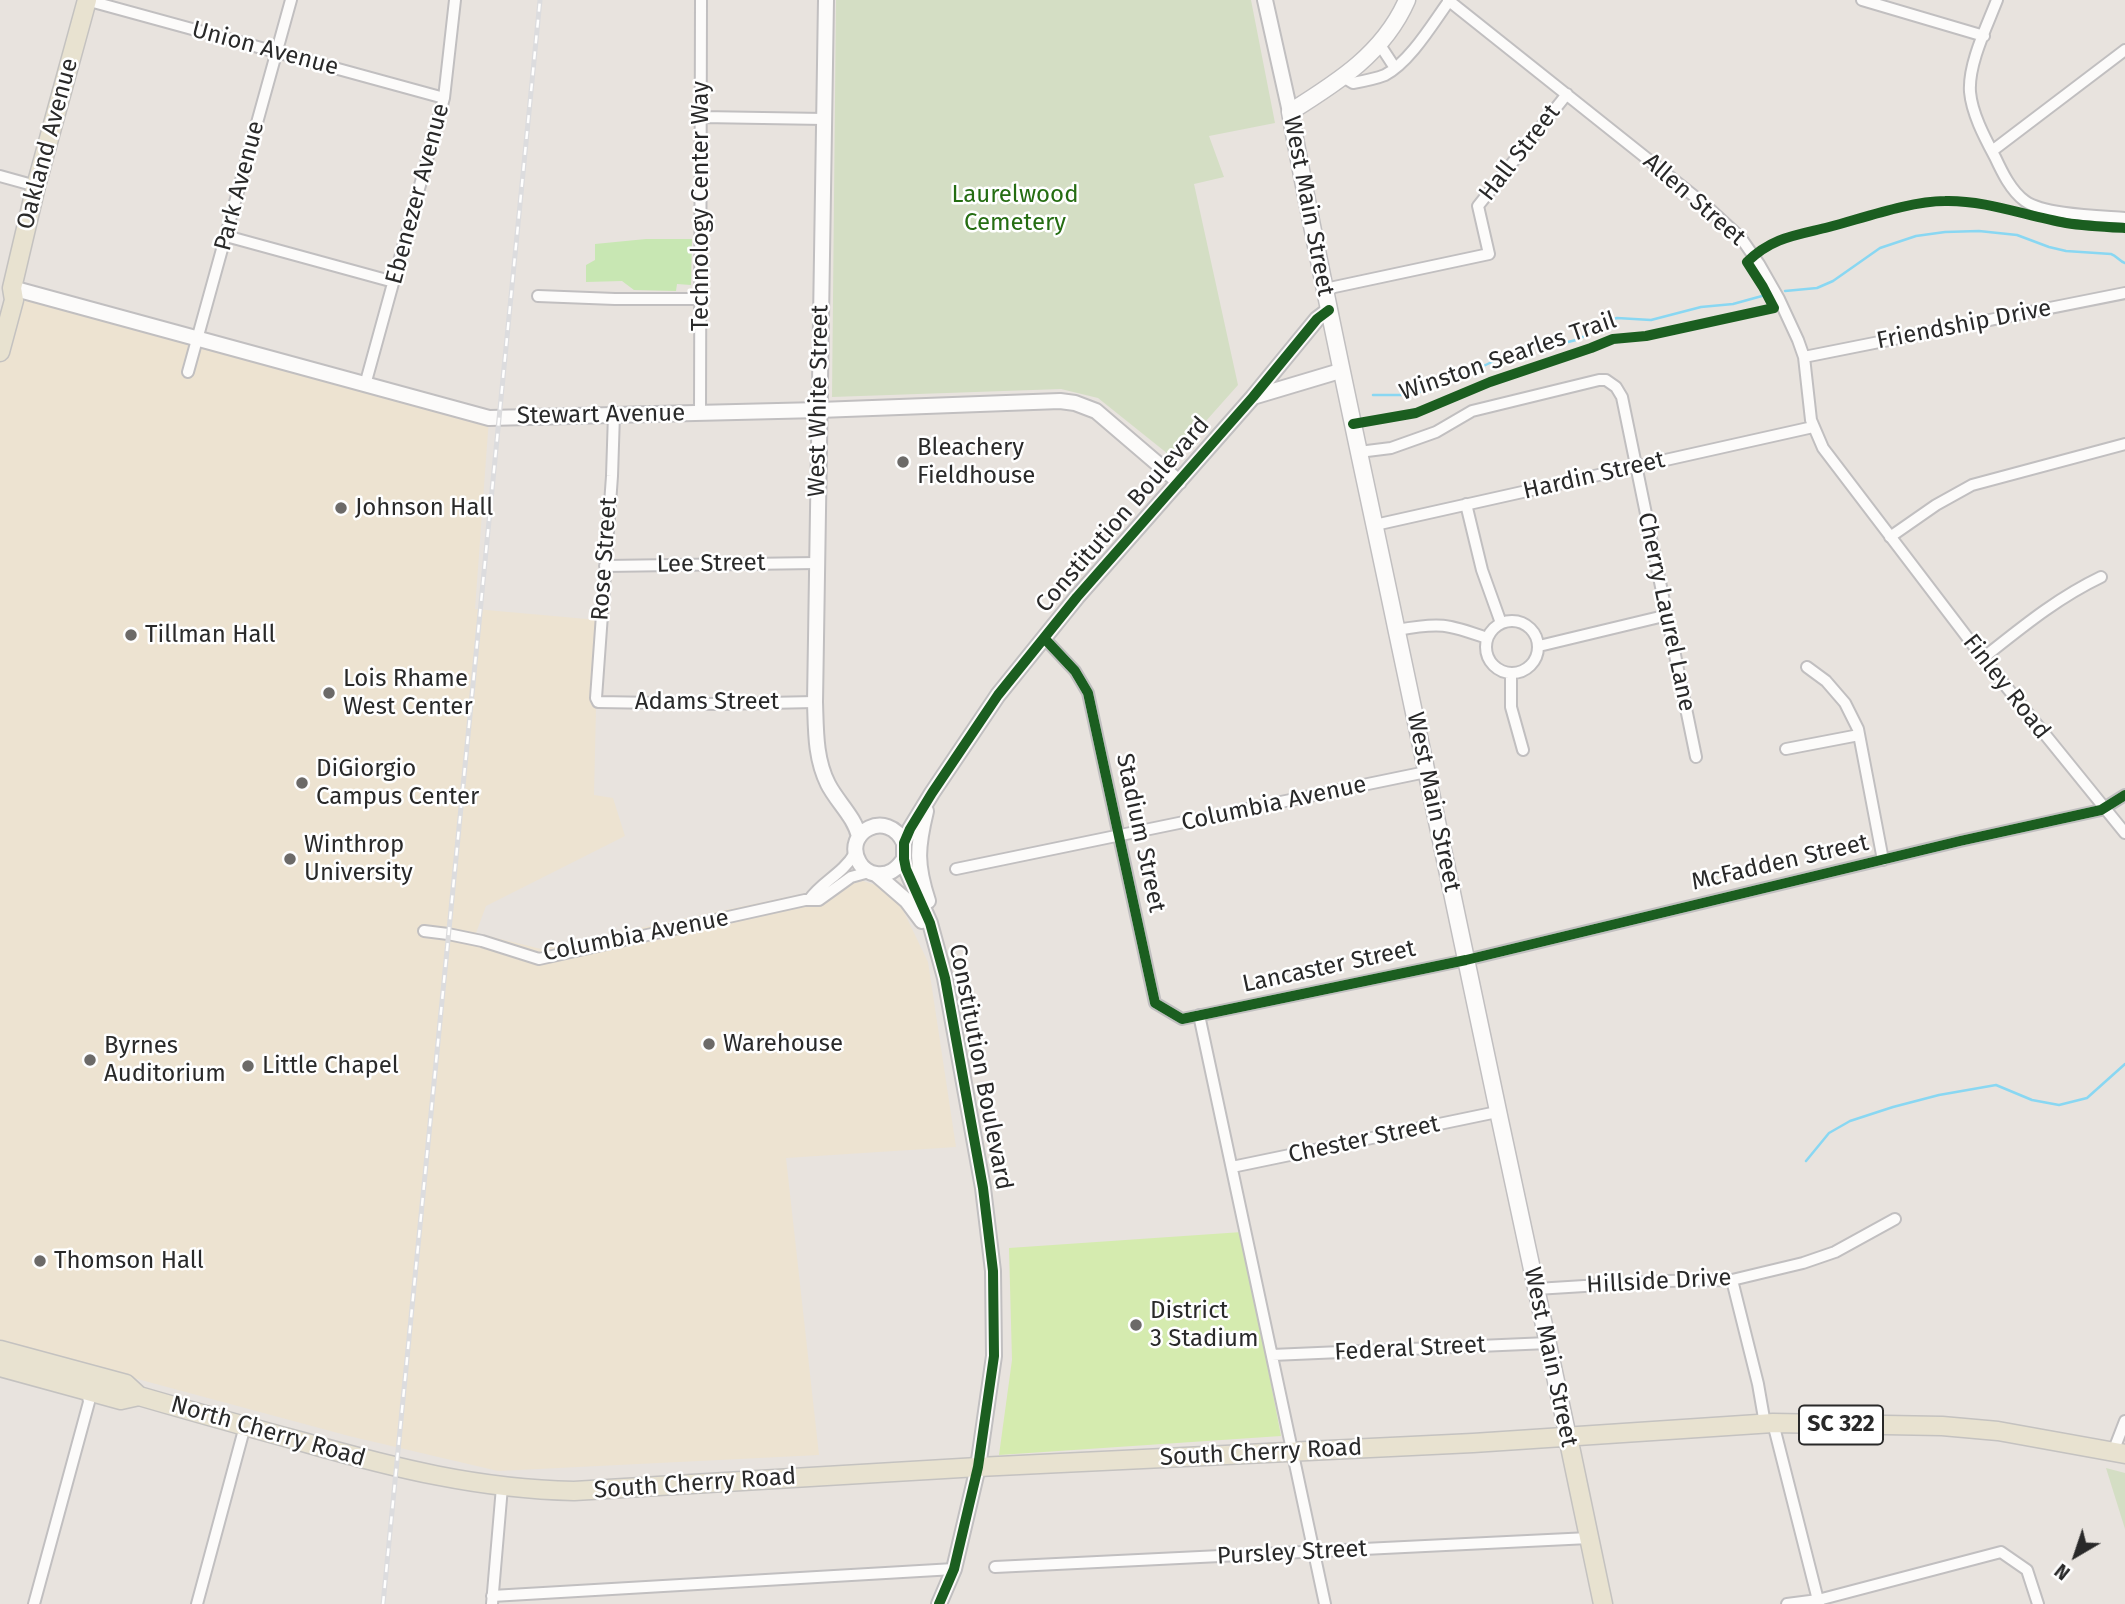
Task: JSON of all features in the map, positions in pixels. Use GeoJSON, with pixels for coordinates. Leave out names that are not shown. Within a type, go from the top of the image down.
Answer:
{"type":"FeatureCollection","features":[{"type":"Feature","properties":{"kind":"main road","name":"Oakland Avenue"},"geometry":{"type":"LineString","coordinates":[[0,352],[14,300],[12,288],[36,186],[86,0]]}},
{"type":"Feature","properties":{"kind":"main road"},"geometry":{"type":"LineString","coordinates":[[1290,112],[1343,77],[1380,45],[1400,16],[1407,0]]}},
{"type":"Feature","properties":{"kind":"main road","name":"West Main Street"},"geometry":{"type":"LineString","coordinates":[[1290,112],[1340,371],[1375,525],[1603,1604]]}},
{"type":"Feature","properties":{"kind":"main road","name":"Oakland Avenue"},"geometry":{"type":"LineString","coordinates":[[0,304],[2,296],[12,288]]}},
{"type":"Feature","properties":{"kind":"main road","name":"North Cherry Road"},"geometry":{"type":"LineString","coordinates":[[0,1350],[126,1384],[139,1396],[396,1468]]}},
{"type":"Feature","properties":{"kind":"main road","name":"North Cherry Road"},"geometry":{"type":"LineString","coordinates":[[0,1367],[121,1400],[139,1396]]}},
{"type":"Feature","properties":{"kind":"main road","name":"South Cherry Road"},"geometry":{"type":"LineString","coordinates":[[396,1468],[502,1487],[574,1491],[1769,1424],[1942,1426],[1998,1431],[2119,1453]]}},
{"type":"Feature","properties":{"kind":"street","name":"Union Avenue"},"geometry":{"type":"LineString","coordinates":[[86,0],[444,98]]}},
{"type":"Feature","properties":{"kind":"street","name":"Park Avenue"},"geometry":{"type":"LineString","coordinates":[[188,372],[291,0]]}},
{"type":"Feature","properties":{"kind":"street","name":"Ebenezer Avenue"},"geometry":{"type":"LineString","coordinates":[[365,385],[444,98],[455,0]]}},
{"type":"Feature","properties":{"kind":"street","name":"Technology Center Way"},"geometry":{"type":"LineString","coordinates":[[700,413],[701,0]]}},
{"type":"Feature","properties":{"kind":"street","name":"West White Street"},"geometry":{"type":"LineString","coordinates":[[826,0],[815,702],[817,752],[825,777],[854,823],[859,837]]}},
{"type":"Feature","properties":{"kind":"street","name":"West Main Street"},"geometry":{"type":"LineString","coordinates":[[1265,0],[1290,112]]}},
{"type":"Feature","properties":{"kind":"street"},"geometry":{"type":"LineString","coordinates":[[1343,77],[1353,83],[1380,77],[1395,68],[1449,0]]}},
{"type":"Feature","properties":{"kind":"street","name":"Allen Street"},"geometry":{"type":"LineString","coordinates":[[1449,0],[1704,204],[1741,238],[1769,281],[1804,357],[1813,427],[1823,448],[1890,537]]}},
{"type":"Feature","properties":{"kind":"street"},"geometry":{"type":"LineString","coordinates":[[1862,0],[1984,36]]}},
{"type":"Feature","properties":{"kind":"street"},"geometry":{"type":"LineString","coordinates":[[1997,0],[1972,71],[1970,91],[1972,103],[2006,178],[2025,201],[2037,206],[2065,212],[2125,218]]}},
{"type":"Feature","properties":{"kind":"street"},"geometry":{"type":"LineString","coordinates":[[1380,45],[1395,68]]}},
{"type":"Feature","properties":{"kind":"street"},"geometry":{"type":"LineString","coordinates":[[1992,151],[2125,50]]}},
{"type":"Feature","properties":{"kind":"street","name":"Hall Street"},"geometry":{"type":"LineString","coordinates":[[1325,289],[1489,254],[1478,206],[1567,94]]}},
{"type":"Feature","properties":{"kind":"street"},"geometry":{"type":"LineString","coordinates":[[702,117],[824,119]]}},
{"type":"Feature","properties":{"kind":"street"},"geometry":{"type":"LineString","coordinates":[[0,176],[36,186]]}},
{"type":"Feature","properties":{"kind":"street"},"geometry":{"type":"LineString","coordinates":[[226,236],[394,282]]}},
{"type":"Feature","properties":{"kind":"street","name":"Stewart Avenue"},"geometry":{"type":"LineString","coordinates":[[12,288],[489,418],[819,410],[1043,401],[1075,403],[1096,411],[1179,482]]}},
{"type":"Feature","properties":{"kind":"street","name":"Friendship Drive"},"geometry":{"type":"LineString","coordinates":[[1804,357],[2125,293]]}},
{"type":"Feature","properties":{"kind":"street"},"geometry":{"type":"LineString","coordinates":[[538,296],[701,299]]}},
{"type":"Feature","properties":{"kind":"street","name":"Constitution Boulevard"},"geometry":{"type":"LineString","coordinates":[[939,1604],[954,1569],[978,1467],[994,1356],[992,1271],[989,1229],[943,969],[930,923],[904,859],[904,843],[930,795],[998,695],[1118,549],[1253,397],[1317,319],[1329,310]]}},
{"type":"Feature","properties":{"kind":"street"},"geometry":{"type":"LineString","coordinates":[[1253,397],[1340,371]]}},
{"type":"Feature","properties":{"kind":"street","name":"Cherry Laurel Lane"},"geometry":{"type":"LineString","coordinates":[[1359,452],[1391,448],[1436,432],[1472,411],[1599,380],[1605,380],[1616,387],[1622,397],[1696,757]]}},
{"type":"Feature","properties":{"kind":"street","name":"Rose Street"},"geometry":{"type":"LineString","coordinates":[[598,702],[596,698],[612,480],[614,414]]}},
{"type":"Feature","properties":{"kind":"street","name":"Hardin Street"},"geometry":{"type":"LineString","coordinates":[[1375,525],[1813,427]]}},
{"type":"Feature","properties":{"kind":"street"},"geometry":{"type":"LineString","coordinates":[[1890,537],[1936,505],[1972,485],[2125,444]]}},
{"type":"Feature","properties":{"kind":"street"},"geometry":{"type":"LineString","coordinates":[[1466,504],[1482,570],[1501,623]]}},
{"type":"Feature","properties":{"kind":"street","name":"Finley Road"},"geometry":{"type":"LineString","coordinates":[[1890,537],[1983,658],[2125,833]]}},
{"type":"Feature","properties":{"kind":"street","name":"Lee Street"},"geometry":{"type":"LineString","coordinates":[[605,566],[816,562]]}},
{"type":"Feature","properties":{"kind":"street"},"geometry":{"type":"LineString","coordinates":[[1983,658],[2046,609],[2101,577]]}},
{"type":"Feature","properties":{"kind":"street"},"geometry":{"type":"LineString","coordinates":[[1539,646],[1668,615]]}},
{"type":"Feature","properties":{"kind":"street"},"geometry":{"type":"LineString","coordinates":[[1501,623],[1521,623],[1530,628],[1536,636],[1539,646],[1537,657],[1532,665],[1523,671],[1503,672],[1494,667],[1488,659],[1487,638],[1501,623]]}},
{"type":"Feature","properties":{"kind":"street"},"geometry":{"type":"LineString","coordinates":[[1397,630],[1429,624],[1445,625],[1487,638]]}},
{"type":"Feature","properties":{"kind":"street","name":"Stadium Street"},"geometry":{"type":"LineString","coordinates":[[1044,638],[1076,671],[1088,693],[1155,1003],[1182,1019],[1199,1015]]}},
{"type":"Feature","properties":{"kind":"street"},"geometry":{"type":"LineString","coordinates":[[1807,667],[1826,681],[1845,703],[1859,735],[1883,860]]}},
{"type":"Feature","properties":{"kind":"street"},"geometry":{"type":"LineString","coordinates":[[1511,673],[1511,707],[1523,750]]}},
{"type":"Feature","properties":{"kind":"street","name":"Adams Street"},"geometry":{"type":"LineString","coordinates":[[598,702],[815,702]]}},
{"type":"Feature","properties":{"kind":"street"},"geometry":{"type":"LineString","coordinates":[[1786,749],[1859,735]]}},
{"type":"Feature","properties":{"kind":"street","name":"Columbia Avenue"},"geometry":{"type":"LineString","coordinates":[[956,869],[1426,772]]}},
{"type":"Feature","properties":{"kind":"street"},"geometry":{"type":"LineString","coordinates":[[930,795],[920,833],[918,854],[930,923]]}},
{"type":"Feature","properties":{"kind":"street","name":"Constitution Boulevard"},"geometry":{"type":"LineString","coordinates":[[859,837],[864,830],[904,820],[930,795]]}},
{"type":"Feature","properties":{"kind":"street","name":"McFadden Street"},"geometry":{"type":"LineString","coordinates":[[1466,960],[2103,809],[2125,795]]}},
{"type":"Feature","properties":{"kind":"street","name":"West White Street"},"geometry":{"type":"LineString","coordinates":[[836,798],[859,818],[882,826]]}},
{"type":"Feature","properties":{"kind":"street"},"geometry":{"type":"LineString","coordinates":[[882,826],[895,830],[904,843]]}},
{"type":"Feature","properties":{"kind":"street"},"geometry":{"type":"LineString","coordinates":[[809,900],[839,873],[855,853],[859,837]]}},
{"type":"Feature","properties":{"kind":"street","name":"Constitution Boulevard"},"geometry":{"type":"LineString","coordinates":[[855,853],[858,860],[907,901],[934,938]]}},
{"type":"Feature","properties":{"kind":"street"},"geometry":{"type":"LineString","coordinates":[[873,873],[893,871],[904,859]]}},
{"type":"Feature","properties":{"kind":"street","name":"Columbia Avenue"},"geometry":{"type":"LineString","coordinates":[[424,931],[482,941],[539,959],[819,900],[851,877],[873,873]]}},
{"type":"Feature","properties":{"kind":"street","name":"Lancaster Street"},"geometry":{"type":"LineString","coordinates":[[1199,1015],[1466,960]]}},
{"type":"Feature","properties":{"kind":"street"},"geometry":{"type":"LineString","coordinates":[[1199,1015],[1325,1604]]}},
{"type":"Feature","properties":{"kind":"street","name":"Chester Street"},"geometry":{"type":"LineString","coordinates":[[1232,1167],[1497,1112]]}},
{"type":"Feature","properties":{"kind":"street","name":"Hillside Drive"},"geometry":{"type":"LineString","coordinates":[[1536,1289],[1732,1280],[1820,1258],[1850,1245],[1895,1219]]}},
{"type":"Feature","properties":{"kind":"street"},"geometry":{"type":"LineString","coordinates":[[1732,1280],[1819,1602]]}},
{"type":"Feature","properties":{"kind":"street","name":"Federal Street"},"geometry":{"type":"LineString","coordinates":[[1272,1355],[1548,1343]]}},
{"type":"Feature","properties":{"kind":"street"},"geometry":{"type":"LineString","coordinates":[[34,1604],[89,1402],[87,1390]]}},
{"type":"Feature","properties":{"kind":"street"},"geometry":{"type":"LineString","coordinates":[[2119,1453],[2125,1421]]}},
{"type":"Feature","properties":{"kind":"street"},"geometry":{"type":"LineString","coordinates":[[197,1604],[245,1426]]}},
{"type":"Feature","properties":{"kind":"street"},"geometry":{"type":"LineString","coordinates":[[502,1487],[492,1600],[954,1569]]}},
{"type":"Feature","properties":{"kind":"street","name":"Pursley Street"},"geometry":{"type":"LineString","coordinates":[[995,1567],[1589,1538]]}},
{"type":"Feature","properties":{"kind":"street"},"geometry":{"type":"LineString","coordinates":[[1787,1604],[1819,1602],[2001,1552],[2027,1570],[2038,1604]]}},
{"type":"Feature","properties":{"kind":"shaded area","name":"Winthrop University"},"geometry":{"type":"Polygon","coordinates":[[[9,286],[489,418],[475,609],[598,620],[594,795],[613,798],[625,836],[486,906],[476,933],[541,949],[863,881],[882,887],[902,908],[928,962],[956,1147],[786,1158],[819,1455],[498,1471],[349,1436],[0,1342],[0,319],[9,286]]]}},
{"type":"Feature","properties":{"kind":"green space","name":"Laurelwood Cemetery"},"geometry":{"type":"Polygon","coordinates":[[[836,0],[1251,0],[1275,123],[1209,136],[1224,177],[1194,184],[1238,385],[1173,458],[1098,398],[1061,389],[832,397],[836,0]]]}},
{"type":"Feature","properties":{"kind":"green space"},"geometry":{"type":"Polygon","coordinates":[[[646,239],[692,239],[691,285],[677,284],[676,291],[634,290],[622,281],[586,282],[586,265],[595,260],[595,244],[646,239]]]}},
{"type":"Feature","properties":{"kind":"green space","name":"District 3 Stadium"},"geometry":{"type":"Polygon","coordinates":[[[1242,1232],[1281,1436],[999,1455],[1012,1360],[1009,1248],[1242,1232]]]}},
{"type":"Feature","properties":{"kind":"green space"},"geometry":{"type":"Polygon","coordinates":[[[2106,1468],[2125,1473],[2125,1529],[2106,1468]]]}},
{"type":"Feature","properties":{"kind":"waterway"},"geometry":{"type":"LineString","coordinates":[[1785,291],[1817,288],[1833,281],[1880,248],[1916,236],[1945,232],[1979,231],[2017,235],[2066,251],[2111,254],[2125,263]]}},
{"type":"Feature","properties":{"kind":"waterway"},"geometry":{"type":"LineString","coordinates":[[1373,395],[1410,395],[1461,377],[1544,340],[1568,342],[1580,339],[1602,323],[1617,318],[1651,320],[1701,307],[1733,304],[1762,296]]}},
{"type":"Feature","properties":{"kind":"waterway"},"geometry":{"type":"LineString","coordinates":[[1806,1161],[1829,1133],[1850,1121],[1893,1107],[1939,1095],[1996,1085],[2032,1100],[2059,1105],[2087,1098],[2125,1064]]}},
{"type":"Feature","properties":{"kind":"railway"},"geometry":{"type":"LineString","coordinates":[[383,1604],[540,0]]}},
{"type":"Feature","properties":{"kind":"cycle path","name":"Winston Searles Trail"},"geometry":{"type":"LineString","coordinates":[[1353,424],[1416,413],[1490,382],[1613,339],[1646,336],[1774,308],[1747,262],[1756,254],[1785,238],[1887,211],[1917,204],[1960,201],[2066,223],[2125,228]]}},
{"type":"Feature","properties":{"kind":"cycle path"},"geometry":{"type":"LineString","coordinates":[[939,1604],[954,1569],[978,1467],[994,1356],[993,1271],[983,1188],[945,978],[930,923],[906,869],[904,843],[932,793],[998,695],[1077,597],[1253,397],[1317,319],[1329,310]]}},
{"type":"Feature","properties":{"kind":"cycle path"},"geometry":{"type":"LineString","coordinates":[[1044,638],[1075,671],[1088,693],[1155,1003],[1182,1019],[1466,960],[1960,841],[2101,810],[2125,795]]}},
{"type":"Feature","properties":{"kind":"place","name":"Bleachery Fieldhouse"},"geometry":{"type":"Point","coordinates":[903,462]}},
{"type":"Feature","properties":{"kind":"place","name":"Johnson Hall"},"geometry":{"type":"Point","coordinates":[341,508]}},
{"type":"Feature","properties":{"kind":"place","name":"Tillman Hall"},"geometry":{"type":"Point","coordinates":[131,635]}},
{"type":"Feature","properties":{"kind":"place","name":"Lois Rhame West Center"},"geometry":{"type":"Point","coordinates":[329,693]}},
{"type":"Feature","properties":{"kind":"place","name":"DiGiorgio Campus Center"},"geometry":{"type":"Point","coordinates":[302,783]}},
{"type":"Feature","properties":{"kind":"place","name":"Winthrop University"},"geometry":{"type":"Point","coordinates":[290,859]}},
{"type":"Feature","properties":{"kind":"place","name":"Warehouse"},"geometry":{"type":"Point","coordinates":[709,1044]}},
{"type":"Feature","properties":{"kind":"place","name":"Byrnes Auditorium"},"geometry":{"type":"Point","coordinates":[90,1060]}},
{"type":"Feature","properties":{"kind":"place","name":"Little Chapel"},"geometry":{"type":"Point","coordinates":[248,1066]}},
{"type":"Feature","properties":{"kind":"place","name":"Thomson Hall"},"geometry":{"type":"Point","coordinates":[40,1261]}},
{"type":"Feature","properties":{"kind":"place","name":"District 3 Stadium"},"geometry":{"type":"Point","coordinates":[1136,1325]}}]}
